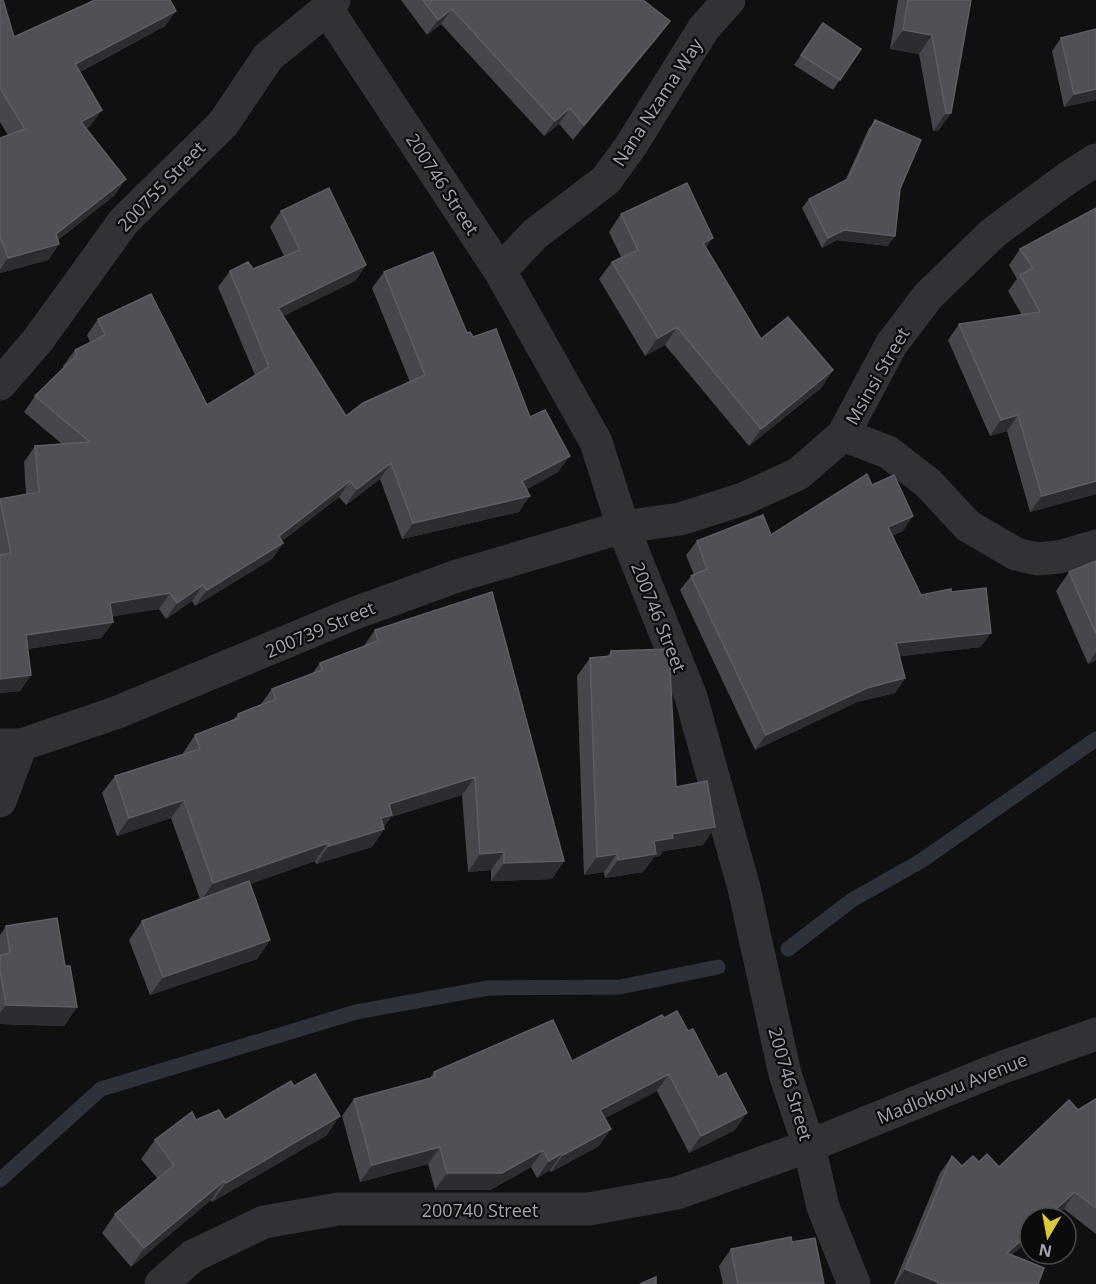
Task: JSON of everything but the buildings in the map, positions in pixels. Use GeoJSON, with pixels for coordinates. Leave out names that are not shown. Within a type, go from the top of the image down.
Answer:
{"type":"FeatureCollection","features":[{"type":"Feature","properties":{"kind":"street","name":"Nana Nzama Way"},"geometry":{"type":"LineString","coordinates":[[500,271],[535,234],[606,180],[630,147],[704,28],[729,0]]}},
{"type":"Feature","properties":{"kind":"street","name":"200746 Street"},"geometry":{"type":"LineString","coordinates":[[331,4],[500,271],[596,442],[622,527],[691,697],[744,888],[785,1074],[809,1146],[823,1208],[854,1284]]}},
{"type":"Feature","properties":{"kind":"street","name":"200755 Street"},"geometry":{"type":"LineString","coordinates":[[0,384],[38,340],[124,221],[223,124],[268,57],[331,4]]}},
{"type":"Feature","properties":{"kind":"street","name":"Msinsi Street"},"geometry":{"type":"LineString","coordinates":[[622,527],[680,519],[743,499],[798,474],[843,435],[891,345],[928,296],[993,233],[1068,177],[1096,160]]}},
{"type":"Feature","properties":{"kind":"street"},"geometry":{"type":"LineString","coordinates":[[843,435],[888,452],[928,483],[969,526],[1016,554],[1037,559],[1059,557],[1096,546]]}},
{"type":"Feature","properties":{"kind":"street","name":"200739 Street"},"geometry":{"type":"LineString","coordinates":[[0,801],[11,745],[118,712],[365,609],[457,576],[622,527]]}},
{"type":"Feature","properties":{"kind":"street","name":"Madlokovu Avenue"},"geometry":{"type":"LineString","coordinates":[[809,1146],[1003,1067],[1096,1034]]}},
{"type":"Feature","properties":{"kind":"street","name":"200740 Street"},"geometry":{"type":"LineString","coordinates":[[161,1284],[193,1256],[264,1222],[338,1209],[589,1209],[677,1193],[809,1146]]}},
{"type":"Feature","properties":{"kind":"waterway"},"geometry":{"type":"LineString","coordinates":[[788,949],[852,900],[921,861],[1096,739]]}},
{"type":"Feature","properties":{"kind":"waterway"},"geometry":{"type":"LineString","coordinates":[[0,1180],[101,1089],[356,1012],[488,988],[620,987],[718,967]]}}]}
